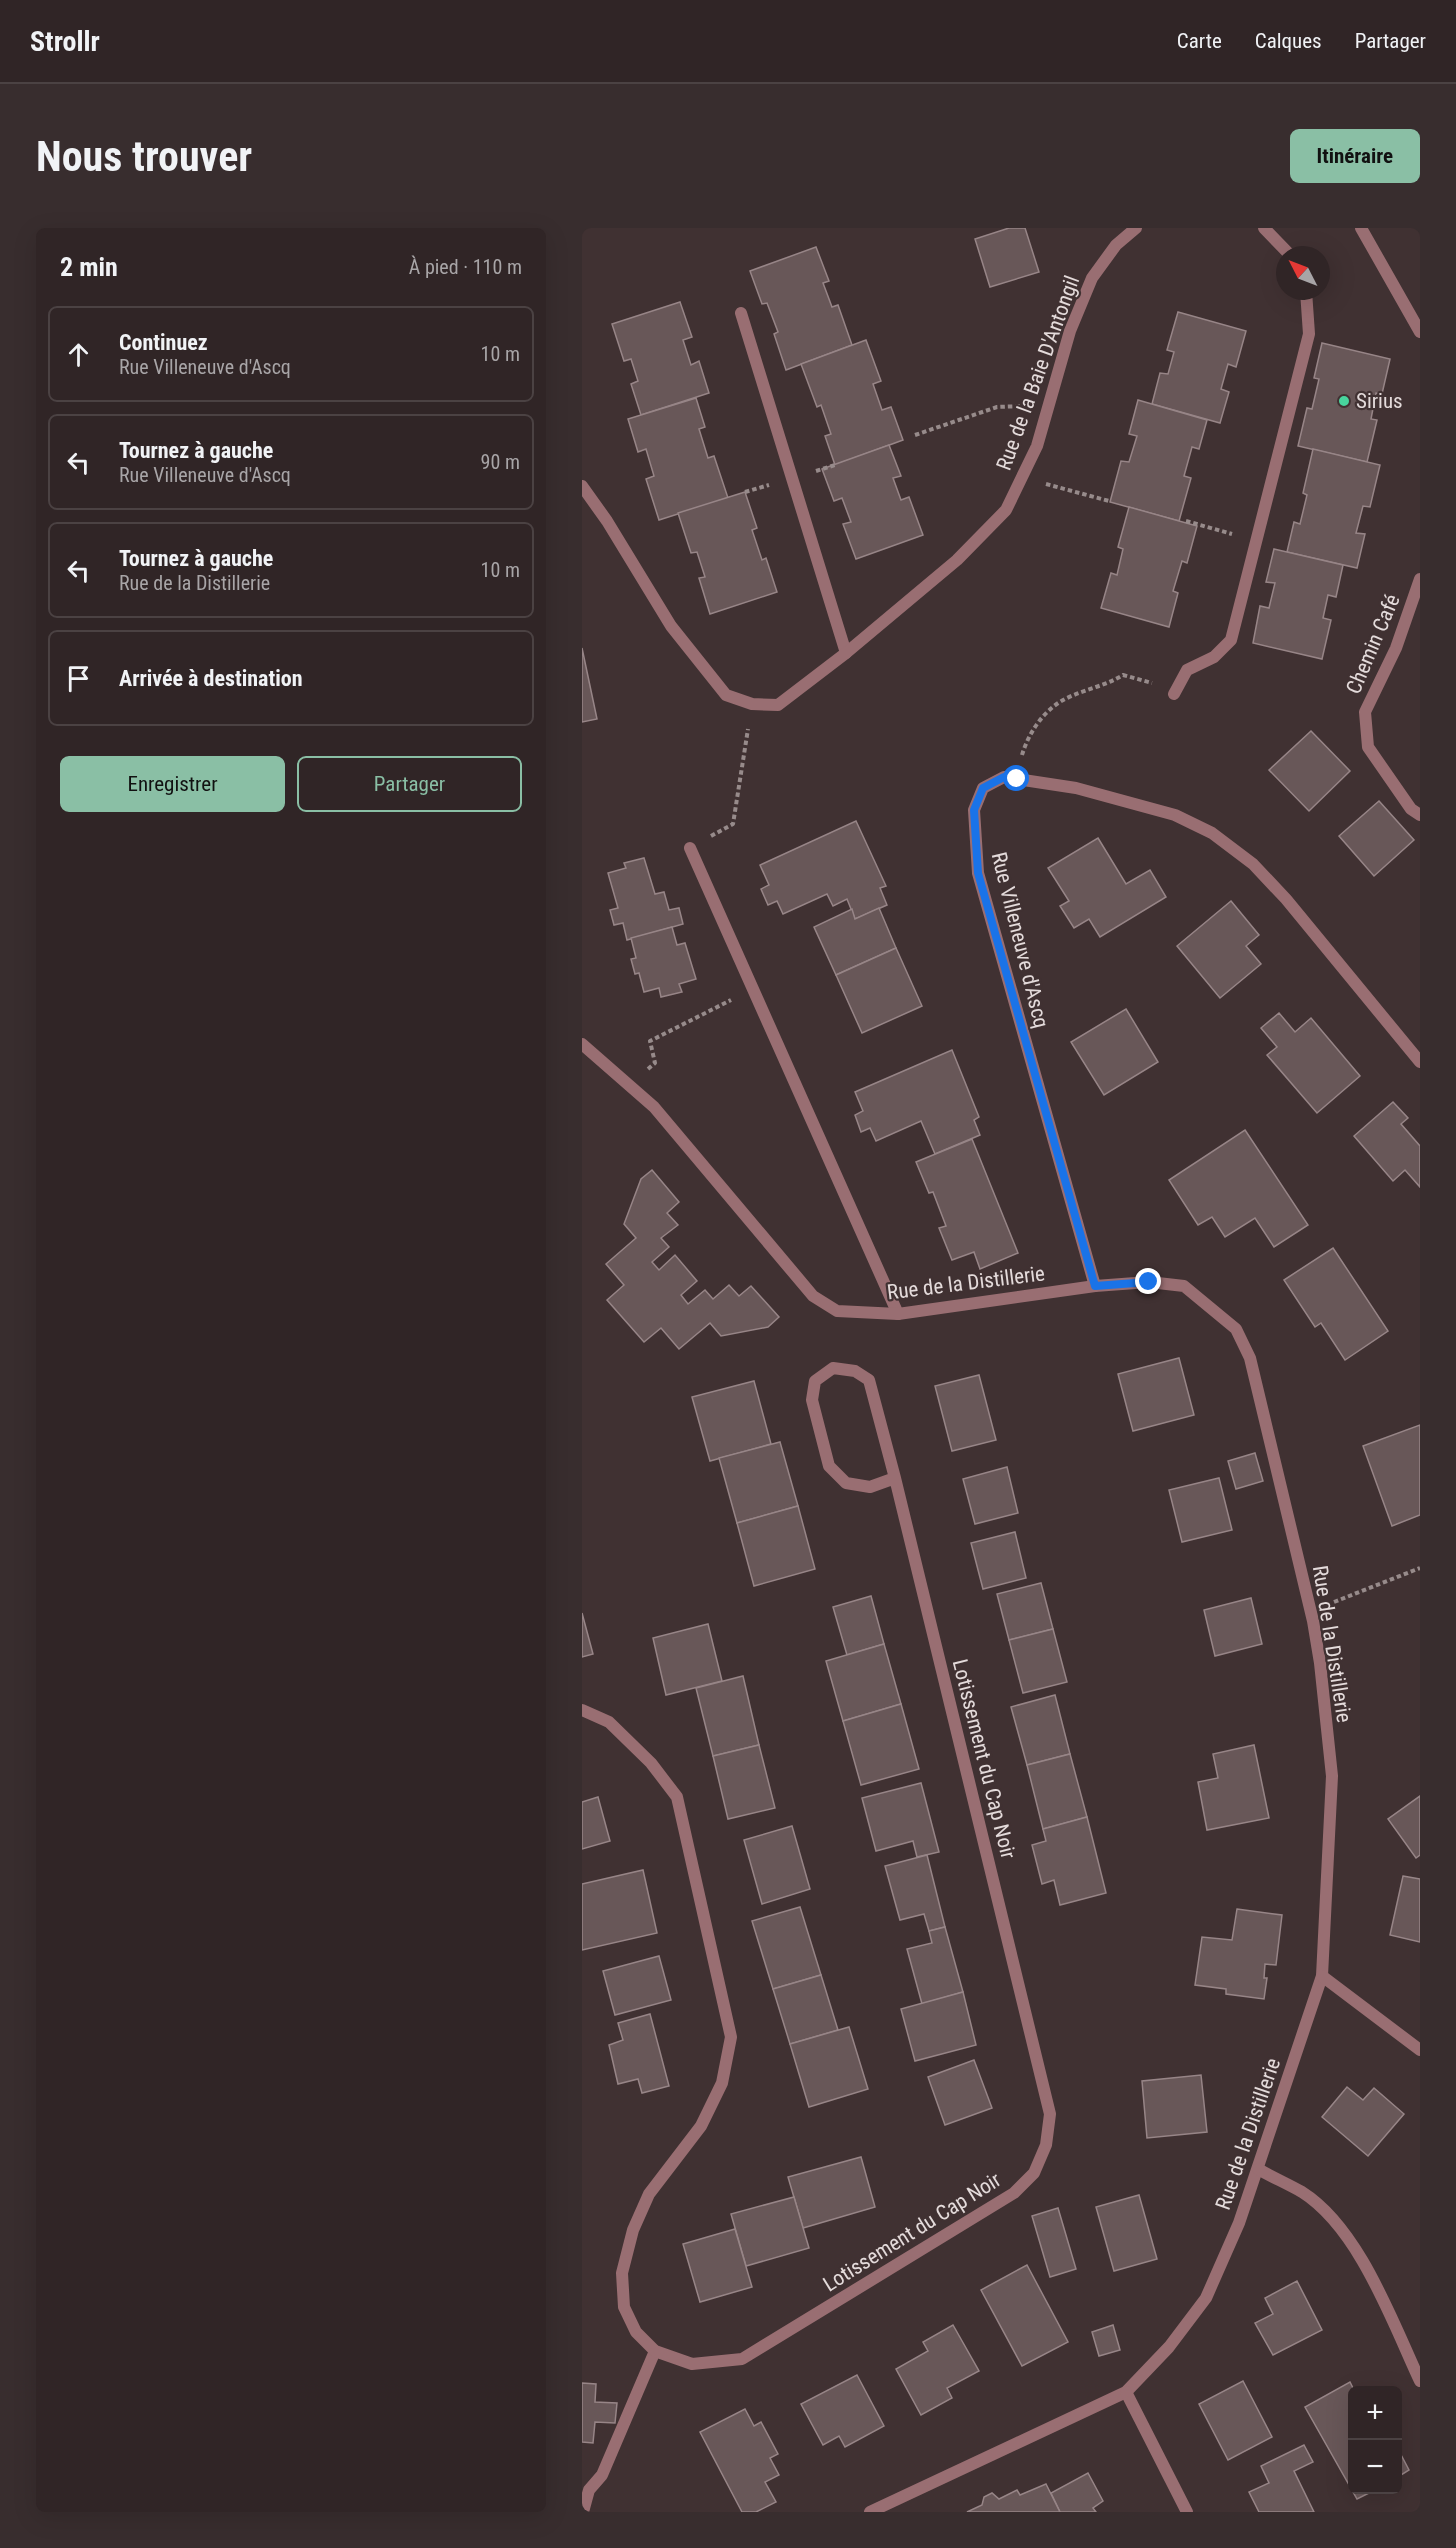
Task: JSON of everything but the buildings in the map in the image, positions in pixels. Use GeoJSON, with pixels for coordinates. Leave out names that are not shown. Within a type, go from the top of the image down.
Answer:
{"type":"FeatureCollection","features":[{"type":"Feature","properties":{"kind":"street","name":"Rue de la Baie D'Antongil"},"geometry":{"type":"LineString","coordinates":[[582,486],[607,521],[671,626],[726,695],[752,704],[778,705],[846,653],[957,560],[1006,510],[1037,446],[1070,331],[1092,278],[1116,245],[1137,228]]}},
{"type":"Feature","properties":{"kind":"street"},"geometry":{"type":"LineString","coordinates":[[1264,228],[1285,246]]}},
{"type":"Feature","properties":{"kind":"street"},"geometry":{"type":"LineString","coordinates":[[1361,228],[1420,332]]}},
{"type":"Feature","properties":{"kind":"street"},"geometry":{"type":"LineString","coordinates":[[1175,691],[1187,670],[1214,657],[1231,640],[1309,334],[1307,300]]}},
{"type":"Feature","properties":{"kind":"street"},"geometry":{"type":"LineString","coordinates":[[741,314],[846,653]]}},
{"type":"Feature","properties":{"kind":"street","name":"Chemin Café"},"geometry":{"type":"LineString","coordinates":[[1420,579],[1396,648],[1365,712],[1368,747],[1411,809],[1420,815]]}},
{"type":"Feature","properties":{"kind":"street","name":"Rue Villeneuve d'Ascq"},"geometry":{"type":"LineString","coordinates":[[1095,1286],[978,873],[974,810],[983,788],[1004,777],[1076,788],[1175,815],[1212,833],[1253,864],[1286,899],[1420,1062]]}},
{"type":"Feature","properties":{"kind":"street"},"geometry":{"type":"LineString","coordinates":[[690,848],[898,1314]]}},
{"type":"Feature","properties":{"kind":"street","name":"Rue de la Distillerie"},"geometry":{"type":"LineString","coordinates":[[582,1044],[654,1107],[813,1296],[837,1311],[898,1314],[1095,1286],[1149,1282],[1184,1286],[1236,1329],[1250,1358],[1311,1611],[1320,1663],[1332,1776],[1322,1976],[1239,2223],[1206,2298],[1169,2347],[1126,2392],[872,2512]]}},
{"type":"Feature","properties":{"kind":"street","name":"Lotissement du Cap Noir"},"geometry":{"type":"LineString","coordinates":[[582,1710],[609,1722],[651,1763],[677,1797],[731,2037],[722,2083],[701,2126],[649,2194],[633,2230],[622,2273],[624,2307],[636,2332],[655,2351],[692,2364],[742,2359],[1014,2193],[1034,2173],[1046,2145],[1050,2114],[895,1478],[869,1380],[855,1371],[833,1368],[815,1381],[812,1400],[829,1466],[846,1483],[870,1487],[895,1478]]}},
{"type":"Feature","properties":{"kind":"street"},"geometry":{"type":"LineString","coordinates":[[1322,1976],[1420,2050]]}},
{"type":"Feature","properties":{"kind":"street"},"geometry":{"type":"LineString","coordinates":[[1257,2169],[1304,2193],[1337,2223],[1362,2258],[1420,2381]]}},
{"type":"Feature","properties":{"kind":"street"},"geometry":{"type":"LineString","coordinates":[[583,2512],[586,2491],[602,2475],[655,2351]]}},
{"type":"Feature","properties":{"kind":"street"},"geometry":{"type":"LineString","coordinates":[[1126,2392],[1187,2512]]}},
{"type":"Feature","properties":{"kind":"path"},"geometry":{"type":"LineString","coordinates":[[915,435],[997,407],[1033,406]]}},
{"type":"Feature","properties":{"kind":"path"},"geometry":{"type":"LineString","coordinates":[[1042,483],[1109,501]]}},
{"type":"Feature","properties":{"kind":"path"},"geometry":{"type":"LineString","coordinates":[[1186,521],[1255,541]]}},
{"type":"Feature","properties":{"kind":"path"},"geometry":{"type":"LineString","coordinates":[[1017,779],[1028,736],[1050,709],[1067,698],[1108,684],[1124,675],[1175,691]]}},
{"type":"Feature","properties":{"kind":"path"},"geometry":{"type":"LineString","coordinates":[[690,848],[733,824],[752,704]]}},
{"type":"Feature","properties":{"kind":"path"},"geometry":{"type":"LineString","coordinates":[[629,1085],[655,1063],[651,1041],[753,988]]}},
{"type":"Feature","properties":{"kind":"path"},"geometry":{"type":"LineString","coordinates":[[1311,1611],[1420,1568]]}},
{"type":"Feature","properties":{"kind":"place","name":"Sirius"},"geometry":{"type":"Point","coordinates":[1344,401]}},
{"type":"Feature","properties":{"kind":"route"},"geometry":{"type":"LineString","coordinates":[[1017,779],[1004,777],[983,788],[974,810],[978,873],[1095,1286],[1149,1282]]}}]}
